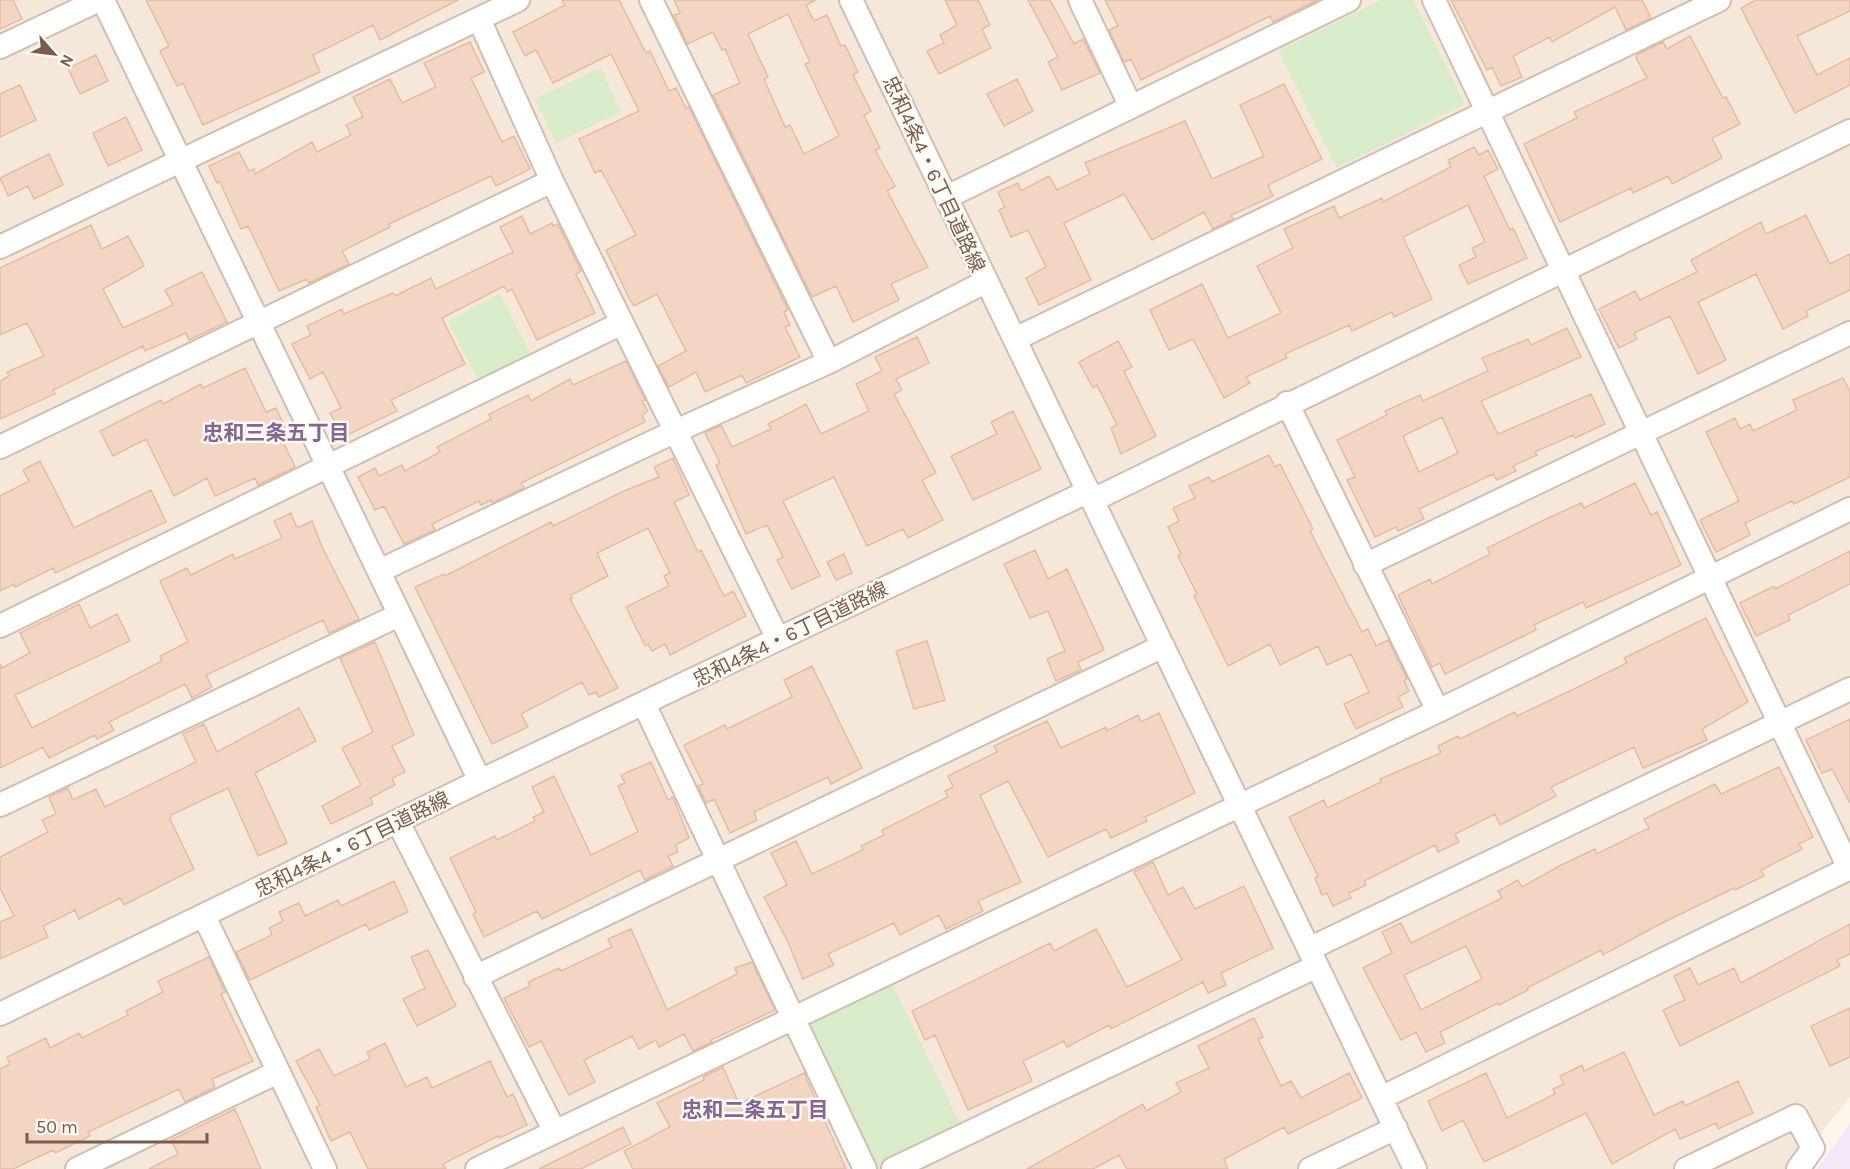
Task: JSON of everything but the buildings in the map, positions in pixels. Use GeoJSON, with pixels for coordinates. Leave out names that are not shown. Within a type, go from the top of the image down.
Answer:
{"type":"FeatureCollection","features":[{"type":"Feature","properties":{"kind":"street"},"geometry":{"type":"LineString","coordinates":[[0,47],[101,0],[480,781]]}},
{"type":"Feature","properties":{"kind":"street"},"geometry":{"type":"LineString","coordinates":[[0,247],[518,0]]}},
{"type":"Feature","properties":{"kind":"street"},"geometry":{"type":"LineString","coordinates":[[651,0],[829,362]]}},
{"type":"Feature","properties":{"kind":"street","name":"忠和4条4・6丁目道路線"},"geometry":{"type":"LineString","coordinates":[[0,1014],[778,639],[1091,495],[851,0]]}},
{"type":"Feature","properties":{"kind":"street"},"geometry":{"type":"LineString","coordinates":[[1080,0],[1130,105]]}},
{"type":"Feature","properties":{"kind":"street"},"geometry":{"type":"LineString","coordinates":[[947,197],[1130,105],[1349,0]]}},
{"type":"Feature","properties":{"kind":"street"},"geometry":{"type":"LineString","coordinates":[[1382,1098],[1850,868],[1434,0]]}},
{"type":"Feature","properties":{"kind":"street"},"geometry":{"type":"LineString","coordinates":[[1015,339],[1719,0]]}},
{"type":"Feature","properties":{"kind":"street"},"geometry":{"type":"LineString","coordinates":[[479,19],[552,181],[778,639]]}},
{"type":"Feature","properties":{"kind":"street"},"geometry":{"type":"LineString","coordinates":[[1416,1169],[1091,495],[1287,403],[1850,131]]}},
{"type":"Feature","properties":{"kind":"street"},"geometry":{"type":"LineString","coordinates":[[0,447],[552,181]]}},
{"type":"Feature","properties":{"kind":"street"},"geometry":{"type":"LineString","coordinates":[[379,571],[676,431],[829,362],[986,282]]}},
{"type":"Feature","properties":{"kind":"street"},"geometry":{"type":"LineString","coordinates":[[0,626],[622,323]]}},
{"type":"Feature","properties":{"kind":"street"},"geometry":{"type":"LineString","coordinates":[[1365,565],[1850,333]]}},
{"type":"Feature","properties":{"kind":"street"},"geometry":{"type":"LineString","coordinates":[[1287,403],[1438,711]]}},
{"type":"Feature","properties":{"kind":"street"},"geometry":{"type":"LineString","coordinates":[[477,1169],[1240,803],[1438,711],[1709,576],[1850,509]]}},
{"type":"Feature","properties":{"kind":"street"},"geometry":{"type":"LineString","coordinates":[[0,805],[399,615]]}},
{"type":"Feature","properties":{"kind":"street"},"geometry":{"type":"LineString","coordinates":[[475,976],[719,861],[1163,646]]}},
{"type":"Feature","properties":{"kind":"street"},"geometry":{"type":"LineString","coordinates":[[893,1169],[1780,722],[1850,689]]}},
{"type":"Feature","properties":{"kind":"street"},"geometry":{"type":"LineString","coordinates":[[644,704],[864,1169]]}},
{"type":"Feature","properties":{"kind":"street"},"geometry":{"type":"LineString","coordinates":[[398,822],[555,1132]]}},
{"type":"Feature","properties":{"kind":"street"},"geometry":{"type":"LineString","coordinates":[[204,916],[325,1169]]}},
{"type":"Feature","properties":{"kind":"street"},"geometry":{"type":"LineString","coordinates":[[77,1169],[278,1072]]}},
{"type":"Feature","properties":{"kind":"street"},"geometry":{"type":"LineString","coordinates":[[1686,1169],[1796,1116],[1813,1148],[1798,1169]]}},
{"type":"Feature","properties":{"kind":"street"},"geometry":{"type":"LineString","coordinates":[[1310,1169],[1396,1128]]}},
{"type":"Feature","properties":{"kind":"shaded area"},"geometry":{"type":"Polygon","coordinates":[[[0,0],[1850,0],[1850,1097],[1792,1169],[0,1169],[0,0]]]}},
{"type":"Feature","properties":{"kind":"shaded area"},"geometry":{"type":"Polygon","coordinates":[[[1850,1124],[1850,1169],[1817,1169],[1850,1124]]]}},
{"type":"Feature","properties":{"kind":"green space"},"geometry":{"type":"Polygon","coordinates":[[[1381,0],[1413,0],[1465,104],[1337,168],[1279,51],[1381,0]]]}},
{"type":"Feature","properties":{"kind":"green space"},"geometry":{"type":"Polygon","coordinates":[[[601,68],[621,112],[556,143],[535,99],[601,68]]]}},
{"type":"Feature","properties":{"kind":"green space"},"geometry":{"type":"Polygon","coordinates":[[[500,294],[530,353],[478,380],[448,321],[500,294]]]}},
{"type":"Feature","properties":{"kind":"green space"},"geometry":{"type":"Polygon","coordinates":[[[887,973],[965,1134],[893,1169],[865,1169],[793,1018],[887,973]]]}},
{"type":"Feature","properties":{"kind":"district","name":"忠和三条五丁目"},"geometry":{"type":"Point","coordinates":[276,433]}},
{"type":"Feature","properties":{"kind":"district","name":"忠和二条五丁目"},"geometry":{"type":"Point","coordinates":[755,1110]}}]}
